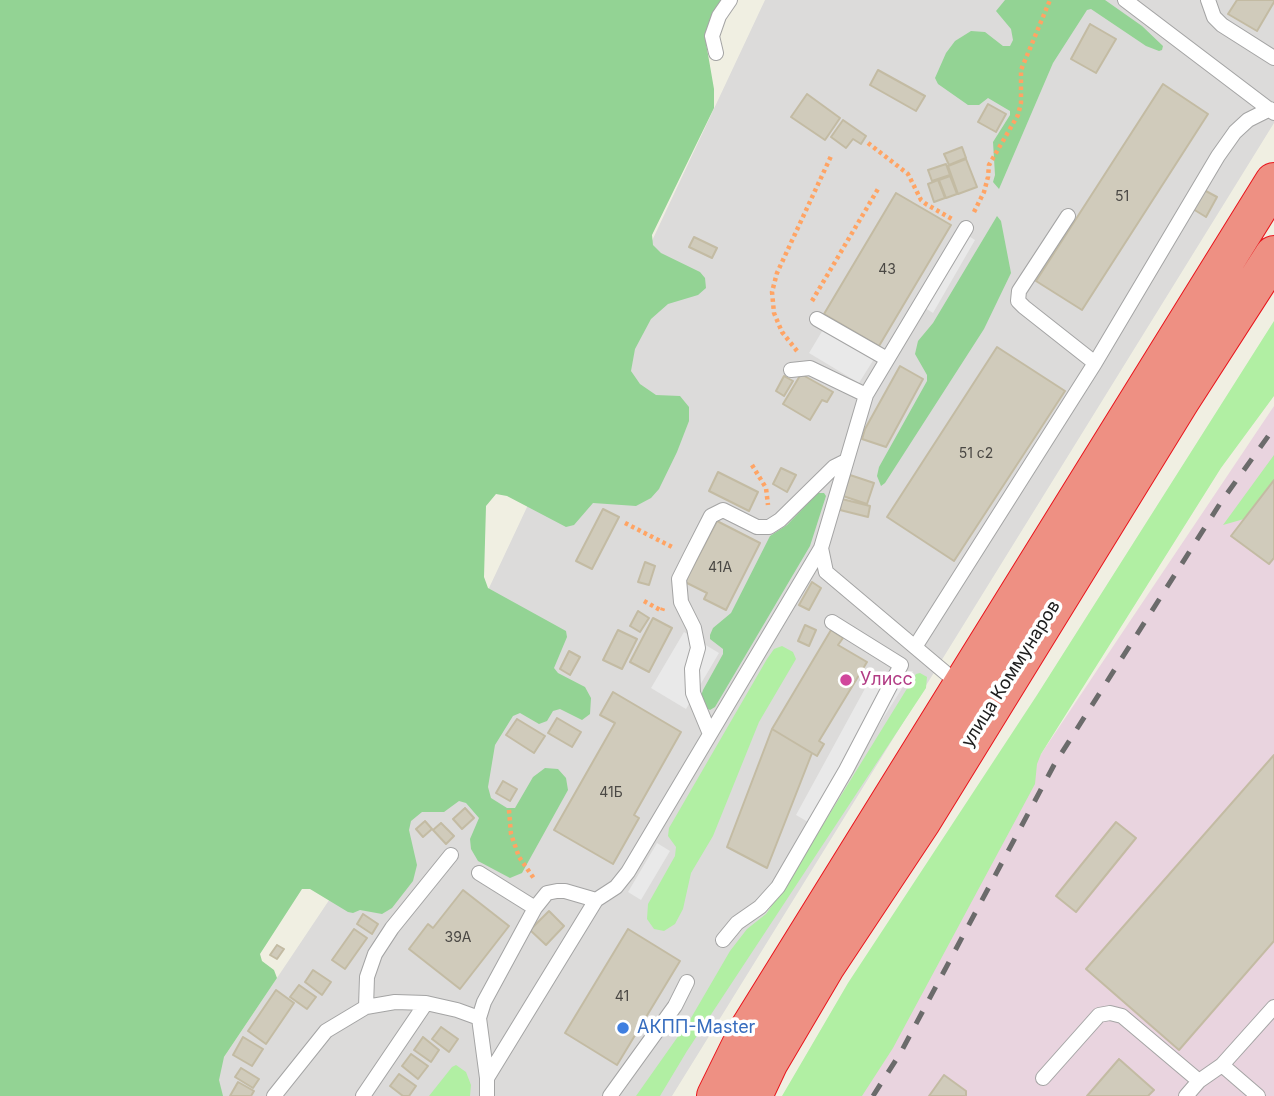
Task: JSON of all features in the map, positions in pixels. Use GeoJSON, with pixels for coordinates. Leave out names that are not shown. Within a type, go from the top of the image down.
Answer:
{"type":"FeatureCollection","features":[{"type":"Feature","properties":{"kind":"highway"},"geometry":{"type":"LineString","coordinates":[[716,1096],[748,1029],[1274,182]]}},
{"type":"Feature","properties":{"kind":"highway","name":"улица Коммунаров"},"geometry":{"type":"LineString","coordinates":[[753,1096],[769,1062],[825,967],[921,822],[1180,401],[1274,255]]}},
{"type":"Feature","properties":{"kind":"lane"},"geometry":{"type":"LineString","coordinates":[[716,53],[712,36],[719,16],[730,0]]}},
{"type":"Feature","properties":{"kind":"lane"},"geometry":{"type":"LineString","coordinates":[[1125,0],[1272,111]]}},
{"type":"Feature","properties":{"kind":"lane"},"geometry":{"type":"LineString","coordinates":[[1208,0],[1214,17],[1274,58]]}},
{"type":"Feature","properties":{"kind":"lane"},"geometry":{"type":"LineString","coordinates":[[723,940],[737,923],[760,907],[778,887],[846,771],[901,665],[919,650],[1218,156],[1235,132],[1248,120],[1272,111]]}},
{"type":"Feature","properties":{"kind":"lane"},"geometry":{"type":"LineString","coordinates":[[1068,216],[1019,291],[1018,301],[1095,363]]}},
{"type":"Feature","properties":{"kind":"lane"},"geometry":{"type":"LineString","coordinates":[[487,1078],[596,900],[616,887],[628,872],[821,548],[866,395],[966,228]]}},
{"type":"Feature","properties":{"kind":"lane"},"geometry":{"type":"LineString","coordinates":[[817,319],[887,359]]}},
{"type":"Feature","properties":{"kind":"lane"},"geometry":{"type":"LineString","coordinates":[[791,370],[810,368],[866,395]]}},
{"type":"Feature","properties":{"kind":"lane"},"geometry":{"type":"LineString","coordinates":[[710,734],[693,693],[692,669],[698,648],[694,628],[681,601],[679,579],[711,516],[723,510],[757,527],[769,527],[780,520],[834,467],[846,461]]}},
{"type":"Feature","properties":{"kind":"lane"},"geometry":{"type":"LineString","coordinates":[[821,548],[826,572],[962,686]]}},
{"type":"Feature","properties":{"kind":"lane"},"geometry":{"type":"LineString","coordinates":[[832,622],[901,665]]}},
{"type":"Feature","properties":{"kind":"lane"},"geometry":{"type":"LineString","coordinates":[[366,1007],[367,977],[375,954],[451,855]]}},
{"type":"Feature","properties":{"kind":"lane"},"geometry":{"type":"LineString","coordinates":[[479,873],[534,908]]}},
{"type":"Feature","properties":{"kind":"lane"},"geometry":{"type":"LineString","coordinates":[[487,1096],[479,1018],[484,1002],[534,908],[547,893],[565,891],[596,900]]}},
{"type":"Feature","properties":{"kind":"lane"},"geometry":{"type":"LineString","coordinates":[[610,1096],[675,1006],[687,982]]}},
{"type":"Feature","properties":{"kind":"lane"},"geometry":{"type":"LineString","coordinates":[[274,1096],[326,1031],[366,1007],[394,1002],[426,1003],[479,1018]]}},
{"type":"Feature","properties":{"kind":"lane"},"geometry":{"type":"LineString","coordinates":[[363,1096],[378,1070],[426,1003]]}},
{"type":"Feature","properties":{"kind":"lane"},"geometry":{"type":"LineString","coordinates":[[1186,1096],[1199,1082],[1222,1065],[1274,1007]]}},
{"type":"Feature","properties":{"kind":"lane"},"geometry":{"type":"LineString","coordinates":[[1043,1078],[1099,1015],[1110,1013],[1122,1016],[1199,1082]]}},
{"type":"Feature","properties":{"kind":"lane"},"geometry":{"type":"LineString","coordinates":[[1222,1065],[1258,1096]]}},
{"type":"Feature","properties":{"kind":"path"},"geometry":{"type":"LineString","coordinates":[[868,143],[908,174],[921,200],[966,228],[984,192],[989,165],[1018,115],[1021,103],[1021,70],[1050,0]]}},
{"type":"Feature","properties":{"kind":"path"},"geometry":{"type":"LineString","coordinates":[[810,368],[782,332],[774,313],[772,292],[777,273],[832,154]]}},
{"type":"Feature","properties":{"kind":"path"},"geometry":{"type":"LineString","coordinates":[[817,319],[812,301],[878,190]]}},
{"type":"Feature","properties":{"kind":"path"},"geometry":{"type":"LineString","coordinates":[[752,465],[766,488],[769,527]]}},
{"type":"Feature","properties":{"kind":"path"},"geometry":{"type":"LineString","coordinates":[[625,523],[666,544]]}},
{"type":"Feature","properties":{"kind":"path"},"geometry":{"type":"LineString","coordinates":[[509,810],[511,834],[519,857],[527,872],[547,893]]}},
{"type":"Feature","properties":{"kind":"shaded area"},"geometry":{"type":"Polygon","coordinates":[[[765,0],[1274,0],[1274,123],[672,1096],[198,1096],[374,833],[765,0]]]}},
{"type":"Feature","properties":{"kind":"shaded area"},"geometry":{"type":"Polygon","coordinates":[[[967,235],[975,240],[933,313],[925,308],[967,235]]]}},
{"type":"Feature","properties":{"kind":"shaded area"},"geometry":{"type":"Polygon","coordinates":[[[824,328],[874,359],[859,383],[809,353],[824,328]]]}},
{"type":"Feature","properties":{"kind":"shaded area"},"geometry":{"type":"Polygon","coordinates":[[[1274,406],[1274,1096],[819,1096],[883,990],[1274,406]]]}},
{"type":"Feature","properties":{"kind":"shaded area"},"geometry":{"type":"Polygon","coordinates":[[[684,632],[719,653],[686,709],[651,688],[684,632]]]}},
{"type":"Feature","properties":{"kind":"shaded area"},"geometry":{"type":"Polygon","coordinates":[[[913,671],[815,826],[796,815],[874,672],[913,671]]]}},
{"type":"Feature","properties":{"kind":"shaded area"},"geometry":{"type":"Polygon","coordinates":[[[657,843],[670,851],[641,900],[628,892],[657,843]]]}},
{"type":"Feature","properties":{"kind":"green space"},"geometry":{"type":"Polygon","coordinates":[[[0,0],[722,0],[714,11],[705,37],[714,89],[714,108],[652,235],[653,245],[661,253],[700,272],[705,278],[706,288],[698,295],[668,304],[651,319],[635,349],[631,371],[640,384],[656,395],[680,396],[689,407],[689,421],[677,452],[659,489],[651,498],[636,506],[593,503],[574,525],[566,527],[507,496],[496,494],[486,506],[484,577],[488,588],[566,631],[567,637],[554,668],[558,673],[585,687],[591,698],[590,714],[582,720],[560,709],[553,711],[547,721],[539,724],[520,713],[513,716],[495,745],[488,787],[491,798],[507,808],[515,808],[533,777],[545,768],[558,769],[566,778],[568,790],[522,873],[510,878],[478,861],[471,849],[470,839],[479,818],[466,803],[459,801],[444,812],[422,812],[411,821],[409,830],[417,865],[413,881],[392,908],[382,914],[360,910],[348,912],[310,889],[302,889],[260,954],[262,961],[274,970],[277,978],[224,1057],[219,1080],[223,1096],[0,1096],[0,0]]]}},
{"type":"Feature","properties":{"kind":"green space"},"geometry":{"type":"Polygon","coordinates":[[[1005,0],[1105,0],[1142,26],[1163,46],[1159,51],[1146,46],[1091,9],[1087,10],[1053,63],[999,189],[993,182],[993,142],[1010,111],[988,98],[979,105],[968,105],[938,84],[935,78],[946,53],[955,41],[971,31],[985,32],[1003,46],[1010,46],[1013,40],[1011,29],[996,11],[1005,0]]]}},
{"type":"Feature","properties":{"kind":"green space"},"geometry":{"type":"Polygon","coordinates":[[[997,216],[1001,221],[1011,273],[984,329],[881,486],[877,476],[879,467],[927,381],[927,375],[915,354],[918,341],[933,323],[997,216]]]}},
{"type":"Feature","properties":{"kind":"green space"},"geometry":{"type":"Polygon","coordinates":[[[1274,321],[1274,396],[1221,468],[1041,754],[1035,784],[893,1048],[862,1096],[782,1096],[848,983],[1037,695],[1274,321]]]}},
{"type":"Feature","properties":{"kind":"green space"},"geometry":{"type":"Polygon","coordinates":[[[1274,455],[1274,480],[1244,519],[1223,525],[1274,455]]]}},
{"type":"Feature","properties":{"kind":"green space"},"geometry":{"type":"Polygon","coordinates":[[[818,493],[824,493],[826,496],[810,546],[715,707],[710,710],[706,708],[701,696],[723,654],[723,649],[710,639],[713,628],[731,613],[770,536],[787,525],[818,493]]]}},
{"type":"Feature","properties":{"kind":"green space"},"geometry":{"type":"Polygon","coordinates":[[[782,646],[793,652],[796,659],[759,722],[713,836],[691,873],[683,909],[675,924],[664,931],[654,929],[647,919],[648,904],[675,856],[676,847],[668,836],[669,828],[767,659],[774,649],[782,646]]]}},
{"type":"Feature","properties":{"kind":"green space"},"geometry":{"type":"Polygon","coordinates":[[[916,674],[927,677],[926,688],[660,1096],[636,1096],[691,1018],[730,951],[747,929],[766,914],[782,891],[916,674]]]}},
{"type":"Feature","properties":{"kind":"green space"},"geometry":{"type":"Polygon","coordinates":[[[456,1065],[466,1072],[471,1085],[470,1096],[429,1096],[452,1067],[456,1065]]]}},
{"type":"Feature","properties":{"kind":"building"},"geometry":{"type":"Polygon","coordinates":[[[1237,0],[1274,2],[1257,31],[1228,14],[1237,0]]]}},
{"type":"Feature","properties":{"kind":"building"},"geometry":{"type":"Polygon","coordinates":[[[1090,24],[1116,39],[1096,73],[1071,59],[1090,24]]]}},
{"type":"Feature","properties":{"kind":"building"},"geometry":{"type":"Polygon","coordinates":[[[878,70],[925,96],[916,111],[870,85],[878,70]]]}},
{"type":"Feature","properties":{"kind":"building"},"geometry":{"type":"Polygon","coordinates":[[[1163,84],[1208,114],[1082,310],[1036,281],[1163,84]]]}},
{"type":"Feature","properties":{"kind":"building"},"geometry":{"type":"Polygon","coordinates":[[[807,94],[840,118],[825,140],[791,117],[807,94]]]}},
{"type":"Feature","properties":{"kind":"building"},"geometry":{"type":"Polygon","coordinates":[[[988,104],[1006,114],[996,132],[978,122],[988,104]]]}},
{"type":"Feature","properties":{"kind":"building"},"geometry":{"type":"Polygon","coordinates":[[[843,120],[866,136],[861,144],[853,139],[846,148],[831,137],[843,120]]]}},
{"type":"Feature","properties":{"kind":"building"},"geometry":{"type":"Polygon","coordinates":[[[962,147],[966,158],[949,165],[944,154],[962,147]]]}},
{"type":"Feature","properties":{"kind":"building"},"geometry":{"type":"Polygon","coordinates":[[[966,159],[977,187],[958,194],[948,166],[966,159]]]}},
{"type":"Feature","properties":{"kind":"building"},"geometry":{"type":"Polygon","coordinates":[[[946,164],[950,175],[932,181],[928,170],[946,164]]]}},
{"type":"Feature","properties":{"kind":"building"},"geometry":{"type":"Polygon","coordinates":[[[950,176],[957,194],[946,198],[939,180],[950,176]]]}},
{"type":"Feature","properties":{"kind":"building"},"geometry":{"type":"Polygon","coordinates":[[[938,180],[945,198],[934,202],[928,184],[938,180]]]}},
{"type":"Feature","properties":{"kind":"building"},"geometry":{"type":"Polygon","coordinates":[[[1204,190],[1217,197],[1206,217],[1193,209],[1204,190]]]}},
{"type":"Feature","properties":{"kind":"building"},"geometry":{"type":"Polygon","coordinates":[[[896,193],[951,225],[879,346],[824,314],[896,193]]]}},
{"type":"Feature","properties":{"kind":"building"},"geometry":{"type":"Polygon","coordinates":[[[694,237],[717,248],[712,258],[689,247],[694,237]]]}},
{"type":"Feature","properties":{"kind":"building"},"geometry":{"type":"Polygon","coordinates":[[[997,347],[1065,391],[954,561],[887,517],[997,347]]]}},
{"type":"Feature","properties":{"kind":"building"},"geometry":{"type":"Polygon","coordinates":[[[900,366],[923,379],[886,447],[862,439],[865,429],[900,366]]]}},
{"type":"Feature","properties":{"kind":"building"},"geometry":{"type":"Polygon","coordinates":[[[801,374],[833,392],[827,402],[822,400],[810,420],[783,404],[801,374]]]}},
{"type":"Feature","properties":{"kind":"building"},"geometry":{"type":"Polygon","coordinates":[[[784,376],[793,381],[784,396],[776,391],[784,376]]]}},
{"type":"Feature","properties":{"kind":"building"},"geometry":{"type":"Polygon","coordinates":[[[781,468],[796,475],[787,492],[773,484],[781,468]]]}},
{"type":"Feature","properties":{"kind":"building"},"geometry":{"type":"Polygon","coordinates":[[[718,472],[758,492],[749,511],[709,491],[718,472]]]}},
{"type":"Feature","properties":{"kind":"building"},"geometry":{"type":"Polygon","coordinates":[[[850,475],[874,483],[867,504],[843,496],[850,475]]]}},
{"type":"Feature","properties":{"kind":"building"},"geometry":{"type":"Polygon","coordinates":[[[1274,480],[1274,558],[1269,564],[1231,536],[1274,480]]]}},
{"type":"Feature","properties":{"kind":"building"},"geometry":{"type":"Polygon","coordinates":[[[842,499],[870,506],[868,517],[840,510],[842,499]]]}},
{"type":"Feature","properties":{"kind":"building"},"geometry":{"type":"Polygon","coordinates":[[[603,509],[619,517],[592,569],[576,561],[603,509]]]}},
{"type":"Feature","properties":{"kind":"building"},"geometry":{"type":"Polygon","coordinates":[[[717,521],[760,543],[726,610],[704,599],[707,593],[685,582],[717,521]]]}},
{"type":"Feature","properties":{"kind":"building"},"geometry":{"type":"Polygon","coordinates":[[[645,562],[655,566],[649,585],[638,582],[645,562]]]}},
{"type":"Feature","properties":{"kind":"building"},"geometry":{"type":"Polygon","coordinates":[[[812,582],[821,588],[809,610],[799,605],[812,582]]]}},
{"type":"Feature","properties":{"kind":"building"},"geometry":{"type":"Polygon","coordinates":[[[638,611],[649,618],[640,632],[630,626],[638,611]]]}},
{"type":"Feature","properties":{"kind":"building"},"geometry":{"type":"Polygon","coordinates":[[[653,618],[672,628],[649,672],[630,662],[653,618]]]}},
{"type":"Feature","properties":{"kind":"building"},"geometry":{"type":"Polygon","coordinates":[[[805,625],[816,630],[809,646],[798,641],[805,625]]]}},
{"type":"Feature","properties":{"kind":"building"},"geometry":{"type":"Polygon","coordinates":[[[618,630],[637,639],[622,669],[603,660],[618,630]]]}},
{"type":"Feature","properties":{"kind":"building"},"geometry":{"type":"Polygon","coordinates":[[[831,630],[843,638],[838,645],[867,662],[819,741],[824,744],[817,756],[772,729],[831,630]]]}},
{"type":"Feature","properties":{"kind":"building"},"geometry":{"type":"Polygon","coordinates":[[[569,651],[580,657],[570,675],[560,669],[569,651]]]}},
{"type":"Feature","properties":{"kind":"building"},"geometry":{"type":"Polygon","coordinates":[[[613,692],[681,732],[634,815],[639,818],[613,864],[554,830],[615,723],[600,715],[613,692]]]}},
{"type":"Feature","properties":{"kind":"building"},"geometry":{"type":"Polygon","coordinates":[[[557,718],[581,732],[572,747],[548,733],[557,718]]]}},
{"type":"Feature","properties":{"kind":"building"},"geometry":{"type":"Polygon","coordinates":[[[517,719],[545,736],[534,753],[506,735],[517,719]]]}},
{"type":"Feature","properties":{"kind":"building"},"geometry":{"type":"Polygon","coordinates":[[[772,729],[812,753],[767,868],[727,847],[772,729]]]}},
{"type":"Feature","properties":{"kind":"building"},"geometry":{"type":"Polygon","coordinates":[[[1274,755],[1274,941],[1179,1050],[1086,969],[1274,755]]]}},
{"type":"Feature","properties":{"kind":"building"},"geometry":{"type":"Polygon","coordinates":[[[503,781],[517,789],[510,801],[496,793],[503,781]]]}},
{"type":"Feature","properties":{"kind":"building"},"geometry":{"type":"Polygon","coordinates":[[[465,808],[474,818],[462,829],[453,819],[465,808]]]}},
{"type":"Feature","properties":{"kind":"building"},"geometry":{"type":"Polygon","coordinates":[[[425,821],[432,829],[423,837],[416,829],[425,821]]]}},
{"type":"Feature","properties":{"kind":"building"},"geometry":{"type":"Polygon","coordinates":[[[1116,822],[1136,838],[1076,912],[1056,896],[1116,822]]]}},
{"type":"Feature","properties":{"kind":"building"},"geometry":{"type":"Polygon","coordinates":[[[441,823],[454,836],[446,844],[433,830],[441,823]]]}},
{"type":"Feature","properties":{"kind":"building"},"geometry":{"type":"Polygon","coordinates":[[[463,890],[509,926],[460,989],[409,949],[428,924],[433,928],[463,890]]]}},
{"type":"Feature","properties":{"kind":"building"},"geometry":{"type":"Polygon","coordinates":[[[549,911],[564,926],[546,945],[530,930],[549,911]]]}},
{"type":"Feature","properties":{"kind":"building"},"geometry":{"type":"Polygon","coordinates":[[[363,914],[378,924],[372,934],[357,924],[363,914]]]}},
{"type":"Feature","properties":{"kind":"building"},"geometry":{"type":"Polygon","coordinates":[[[354,929],[367,938],[345,969],[332,960],[354,929]]]}},
{"type":"Feature","properties":{"kind":"building"},"geometry":{"type":"Polygon","coordinates":[[[628,929],[680,961],[617,1065],[565,1033],[628,929]]]}},
{"type":"Feature","properties":{"kind":"building"},"geometry":{"type":"Polygon","coordinates":[[[277,945],[284,949],[277,959],[270,955],[277,945]]]}},
{"type":"Feature","properties":{"kind":"building"},"geometry":{"type":"Polygon","coordinates":[[[313,970],[331,982],[322,995],[305,982],[313,970]]]}},
{"type":"Feature","properties":{"kind":"building"},"geometry":{"type":"Polygon","coordinates":[[[299,985],[316,997],[307,1009],[290,997],[299,985]]]}},
{"type":"Feature","properties":{"kind":"building"},"geometry":{"type":"Polygon","coordinates":[[[276,990],[294,1003],[266,1044],[248,1031],[276,990]]]}},
{"type":"Feature","properties":{"kind":"building"},"geometry":{"type":"Polygon","coordinates":[[[441,1027],[458,1039],[449,1052],[432,1039],[441,1027]]]}},
{"type":"Feature","properties":{"kind":"building"},"geometry":{"type":"Polygon","coordinates":[[[243,1037],[263,1049],[252,1066],[233,1055],[243,1037]]]}},
{"type":"Feature","properties":{"kind":"building"},"geometry":{"type":"Polygon","coordinates":[[[423,1037],[439,1050],[431,1062],[414,1050],[423,1037]]]}},
{"type":"Feature","properties":{"kind":"building"},"geometry":{"type":"Polygon","coordinates":[[[411,1054],[428,1066],[418,1079],[402,1066],[411,1054]]]}},
{"type":"Feature","properties":{"kind":"building"},"geometry":{"type":"Polygon","coordinates":[[[1119,1059],[1154,1090],[1148,1096],[1087,1096],[1119,1059]]]}},
{"type":"Feature","properties":{"kind":"building"},"geometry":{"type":"Polygon","coordinates":[[[241,1068],[259,1079],[253,1088],[235,1077],[241,1068]]]}},
{"type":"Feature","properties":{"kind":"building"},"geometry":{"type":"Polygon","coordinates":[[[399,1074],[416,1086],[409,1096],[403,1096],[390,1086],[399,1074]]]}},
{"type":"Feature","properties":{"kind":"building"},"geometry":{"type":"Polygon","coordinates":[[[944,1075],[966,1091],[966,1096],[929,1096],[944,1075]]]}},
{"type":"Feature","properties":{"kind":"building"},"geometry":{"type":"Polygon","coordinates":[[[238,1082],[254,1091],[251,1096],[230,1096],[238,1082]]]}},
{"type":"Feature","properties":{"kind":"railway"},"geometry":{"type":"LineString","coordinates":[[873,1096],[901,1052],[1054,765],[1221,502],[1274,428]]}},
{"type":"Feature","properties":{"kind":"place","name":"Улисс"},"geometry":{"type":"Point","coordinates":[846,680]}},
{"type":"Feature","properties":{"kind":"place","name":"АКПП-Master"},"geometry":{"type":"Point","coordinates":[623,1028]}}]}
